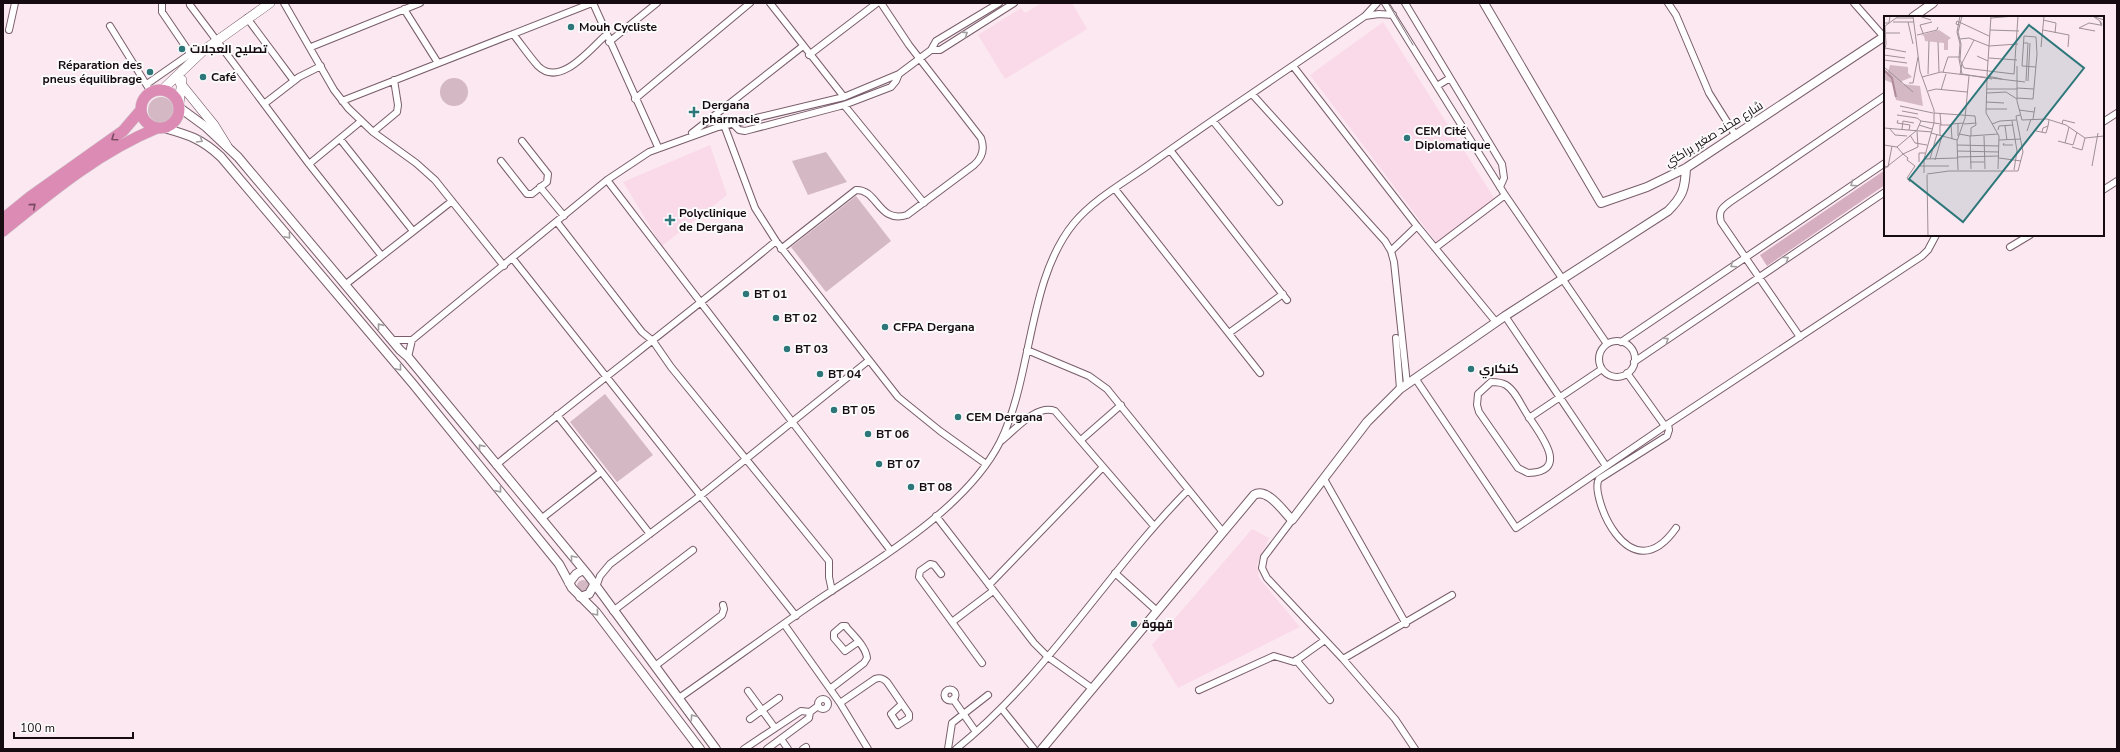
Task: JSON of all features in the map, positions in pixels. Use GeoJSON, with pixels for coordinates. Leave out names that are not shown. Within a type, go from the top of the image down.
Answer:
{"type":"FeatureCollection","features":[{"type":"Feature","properties":{"kind":"highway"},"geometry":{"type":"LineString","coordinates":[[3,219],[30,197],[123,131],[141,110],[143,102],[153,89],[172,94],[179,105],[176,121],[128,140],[94,161],[38,202],[3,231]]}},
{"type":"Feature","properties":{"kind":"highway"},"geometry":{"type":"LineString","coordinates":[[141,110],[146,122],[160,128]]}},
{"type":"Feature","properties":{"kind":"main road"},"geometry":{"type":"LineString","coordinates":[[153,89],[247,18],[270,3]]}},
{"type":"Feature","properties":{"kind":"main road"},"geometry":{"type":"LineString","coordinates":[[179,105],[180,83],[191,60]]}},
{"type":"Feature","properties":{"kind":"main road"},"geometry":{"type":"LineString","coordinates":[[180,83],[214,125],[227,146]]}},
{"type":"Feature","properties":{"kind":"street"},"geometry":{"type":"LineString","coordinates":[[9,30],[15,3]]}},
{"type":"Feature","properties":{"kind":"street"},"geometry":{"type":"LineString","coordinates":[[110,26],[153,89],[191,60],[162,12],[162,3]]}},
{"type":"Feature","properties":{"kind":"street"},"geometry":{"type":"LineString","coordinates":[[284,3],[342,101],[360,122],[426,171],[504,266]]}},
{"type":"Feature","properties":{"kind":"street"},"geometry":{"type":"LineString","coordinates":[[310,47],[407,6],[420,3]]}},
{"type":"Feature","properties":{"kind":"street"},"geometry":{"type":"LineString","coordinates":[[342,101],[593,3],[606,35],[658,148]]}},
{"type":"Feature","properties":{"kind":"street"},"geometry":{"type":"LineString","coordinates":[[610,42],[657,3]]}},
{"type":"Feature","properties":{"kind":"street"},"geometry":{"type":"LineString","coordinates":[[810,55],[877,3]]}},
{"type":"Feature","properties":{"kind":"street"},"geometry":{"type":"LineString","coordinates":[[781,248],[856,190],[867,193],[883,210],[894,217],[907,215],[978,161],[983,150],[981,138],[919,58],[881,3]]}},
{"type":"Feature","properties":{"kind":"street"},"geometry":{"type":"LineString","coordinates":[[408,357],[412,340],[513,259],[607,180],[658,148],[724,125],[844,97],[899,74],[931,50],[936,41],[999,3]]}},
{"type":"Feature","properties":{"kind":"street"},"geometry":{"type":"LineString","coordinates":[[931,50],[940,50],[1014,3]]}},
{"type":"Feature","properties":{"kind":"street"},"geometry":{"type":"LineString","coordinates":[[679,698],[832,590],[891,551],[962,494],[986,464],[999,442],[1016,398],[1041,294],[1062,241],[1072,225],[1086,211],[1170,150],[1366,16],[1376,3]]}},
{"type":"Feature","properties":{"kind":"street"},"geometry":{"type":"LineString","coordinates":[[1385,3],[1505,195],[1607,344]]}},
{"type":"Feature","properties":{"kind":"street"},"geometry":{"type":"LineString","coordinates":[[1405,3],[1502,164],[1504,178],[1500,187]]}},
{"type":"Feature","properties":{"kind":"street","name":"شارع محند صغير براكتي"},"geometry":{"type":"LineString","coordinates":[[1484,3],[1602,203],[1647,187],[1686,168],[1884,36]]}},
{"type":"Feature","properties":{"kind":"street"},"geometry":{"type":"LineString","coordinates":[[1668,3],[1676,15],[1709,93],[1736,136]]}},
{"type":"Feature","properties":{"kind":"street"},"geometry":{"type":"LineString","coordinates":[[1854,3],[1884,36]]}},
{"type":"Feature","properties":{"kind":"street"},"geometry":{"type":"LineString","coordinates":[[1914,16],[1933,3]]}},
{"type":"Feature","properties":{"kind":"street"},"geometry":{"type":"LineString","coordinates":[[635,99],[748,4]]}},
{"type":"Feature","properties":{"kind":"street"},"geometry":{"type":"LineString","coordinates":[[772,4],[844,97]]}},
{"type":"Feature","properties":{"kind":"street"},"geometry":{"type":"LineString","coordinates":[[190,6],[309,164],[381,255]]}},
{"type":"Feature","properties":{"kind":"street"},"geometry":{"type":"LineString","coordinates":[[407,6],[438,63]]}},
{"type":"Feature","properties":{"kind":"street"},"geometry":{"type":"LineString","coordinates":[[1366,16],[1379,14],[1393,15]]}},
{"type":"Feature","properties":{"kind":"street"},"geometry":{"type":"LineString","coordinates":[[247,18],[294,81]]}},
{"type":"Feature","properties":{"kind":"street"},"geometry":{"type":"LineString","coordinates":[[513,34],[538,66],[546,71],[556,73],[567,70],[606,35]]}},
{"type":"Feature","properties":{"kind":"street"},"geometry":{"type":"LineString","coordinates":[[688,137],[803,46]]}},
{"type":"Feature","properties":{"kind":"street"},"geometry":{"type":"LineString","coordinates":[[264,104],[294,81],[321,66]]}},
{"type":"Feature","properties":{"kind":"street"},"geometry":{"type":"LineString","coordinates":[[1293,66],[1417,226],[1496,322]]}},
{"type":"Feature","properties":{"kind":"street"},"geometry":{"type":"LineString","coordinates":[[732,123],[739,130],[745,131],[844,105],[891,87],[899,74]]}},
{"type":"Feature","properties":{"kind":"street"},"geometry":{"type":"LineString","coordinates":[[1437,86],[1450,78]]}},
{"type":"Feature","properties":{"kind":"street"},"geometry":{"type":"LineString","coordinates":[[373,132],[397,112],[398,102],[394,80]]}},
{"type":"Feature","properties":{"kind":"street"},"geometry":{"type":"LineString","coordinates":[[1252,94],[1384,241],[1391,251],[1394,262],[1403,386]]}},
{"type":"Feature","properties":{"kind":"street"},"geometry":{"type":"LineString","coordinates":[[1800,337],[1720,222],[1719,214],[1721,210],[1884,99]]}},
{"type":"Feature","properties":{"kind":"street"},"geometry":{"type":"LineString","coordinates":[[179,105],[227,146],[408,357],[584,570],[716,749]]}},
{"type":"Feature","properties":{"kind":"street"},"geometry":{"type":"LineString","coordinates":[[844,105],[924,203]]}},
{"type":"Feature","properties":{"kind":"street"},"geometry":{"type":"LineString","coordinates":[[2104,121],[2117,113]]}},
{"type":"Feature","properties":{"kind":"street"},"geometry":{"type":"LineString","coordinates":[[1213,121],[1279,202]]}},
{"type":"Feature","properties":{"kind":"street"},"geometry":{"type":"LineString","coordinates":[[309,164],[360,122]]}},
{"type":"Feature","properties":{"kind":"street"},"geometry":{"type":"LineString","coordinates":[[724,125],[755,208],[776,242],[889,388],[908,406],[986,464]]}},
{"type":"Feature","properties":{"kind":"street"},"geometry":{"type":"LineString","coordinates":[[160,128],[194,136],[221,157],[448,427],[559,564],[569,583],[580,597],[596,612],[700,749]]}},
{"type":"Feature","properties":{"kind":"street"},"geometry":{"type":"LineString","coordinates":[[340,139],[413,230]]}},
{"type":"Feature","properties":{"kind":"street"},"geometry":{"type":"LineString","coordinates":[[501,161],[527,194],[532,194],[548,180],[548,174],[522,141]]}},
{"type":"Feature","properties":{"kind":"street"},"geometry":{"type":"LineString","coordinates":[[1170,150],[1287,300]]}},
{"type":"Feature","properties":{"kind":"street"},"geometry":{"type":"LineString","coordinates":[[1884,164],[1621,342],[1612,342],[1607,344],[1603,348],[1599,358],[1602,369],[1612,376],[1618,377],[1627,373],[1634,362],[1884,193]]}},
{"type":"Feature","properties":{"kind":"street"},"geometry":{"type":"LineString","coordinates":[[1415,749],[1395,719],[1325,640],[1267,578],[1262,568],[1264,557],[1367,422],[1403,386],[1505,316],[1668,211],[1679,199],[1685,187],[1686,168]]}},
{"type":"Feature","properties":{"kind":"street"},"geometry":{"type":"LineString","coordinates":[[607,180],[891,551]]}},
{"type":"Feature","properties":{"kind":"street"},"geometry":{"type":"LineString","coordinates":[[2104,189],[2117,181]]}},
{"type":"Feature","properties":{"kind":"street"},"geometry":{"type":"LineString","coordinates":[[540,187],[564,216]]}},
{"type":"Feature","properties":{"kind":"street"},"geometry":{"type":"LineString","coordinates":[[1115,189],[1260,373]]}},
{"type":"Feature","properties":{"kind":"street"},"geometry":{"type":"LineString","coordinates":[[1435,248],[1505,195]]}},
{"type":"Feature","properties":{"kind":"street"},"geometry":{"type":"LineString","coordinates":[[346,284],[381,255],[452,201]]}},
{"type":"Feature","properties":{"kind":"street"},"geometry":{"type":"LineString","coordinates":[[558,222],[642,332],[653,341],[671,367],[829,561],[829,577],[832,590]]}},
{"type":"Feature","properties":{"kind":"street"},"geometry":{"type":"LineString","coordinates":[[1391,251],[1417,226]]}},
{"type":"Feature","properties":{"kind":"street"},"geometry":{"type":"LineString","coordinates":[[1414,378],[1516,528],[1666,425],[1922,256],[1928,250],[1935,236]]}},
{"type":"Feature","properties":{"kind":"street"},"geometry":{"type":"LineString","coordinates":[[2010,247],[2028,236]]}},
{"type":"Feature","properties":{"kind":"street"},"geometry":{"type":"LineString","coordinates":[[496,465],[557,415],[702,303],[776,242]]}},
{"type":"Feature","properties":{"kind":"street"},"geometry":{"type":"LineString","coordinates":[[513,259],[605,378],[796,616]]}},
{"type":"Feature","properties":{"kind":"street"},"geometry":{"type":"LineString","coordinates":[[1229,333],[1283,294]]}},
{"type":"Feature","properties":{"kind":"street"},"geometry":{"type":"LineString","coordinates":[[1505,316],[1606,466]]}},
{"type":"Feature","properties":{"kind":"street"},"geometry":{"type":"LineString","coordinates":[[1396,338],[1403,386]]}},
{"type":"Feature","properties":{"kind":"street"},"geometry":{"type":"LineString","coordinates":[[392,340],[412,340]]}},
{"type":"Feature","properties":{"kind":"street"},"geometry":{"type":"LineString","coordinates":[[1621,342],[1632,350],[1634,362]]}},
{"type":"Feature","properties":{"kind":"street"},"geometry":{"type":"LineString","coordinates":[[1027,350],[1088,376],[1107,389],[1222,532]]}},
{"type":"Feature","properties":{"kind":"street"},"geometry":{"type":"LineString","coordinates":[[580,597],[589,594],[607,567],[700,496],[868,361]]}},
{"type":"Feature","properties":{"kind":"street"},"geometry":{"type":"LineString","coordinates":[[1530,418],[1602,369]]}},
{"type":"Feature","properties":{"kind":"street"},"geometry":{"type":"LineString","coordinates":[[1627,373],[1669,430],[1667,436],[1599,479],[1596,486],[1612,527],[1621,541],[1627,546],[1638,550],[1651,550],[1667,538],[1676,528]]}},
{"type":"Feature","properties":{"kind":"street"},"geometry":{"type":"LineString","coordinates":[[1491,382],[1498,382],[1506,385],[1530,418],[1547,444],[1550,454],[1547,466],[1534,473],[1528,474],[1518,468],[1479,412],[1477,405],[1478,394],[1491,382]]}},
{"type":"Feature","properties":{"kind":"street"},"geometry":{"type":"LineString","coordinates":[[1081,440],[1121,405]]}},
{"type":"Feature","properties":{"kind":"street"},"geometry":{"type":"LineString","coordinates":[[999,442],[1037,412],[1046,409],[1059,414],[1154,526]]}},
{"type":"Feature","properties":{"kind":"street"},"geometry":{"type":"LineString","coordinates":[[557,415],[650,534]]}},
{"type":"Feature","properties":{"kind":"street"},"geometry":{"type":"LineString","coordinates":[[989,585],[1104,467]]}},
{"type":"Feature","properties":{"kind":"street"},"geometry":{"type":"LineString","coordinates":[[541,519],[601,472]]}},
{"type":"Feature","properties":{"kind":"street"},"geometry":{"type":"LineString","coordinates":[[1324,479],[1406,624]]}},
{"type":"Feature","properties":{"kind":"street"},"geometry":{"type":"LineString","coordinates":[[956,749],[1002,709],[1048,657],[1154,526],[1188,490]]}},
{"type":"Feature","properties":{"kind":"street"},"geometry":{"type":"LineString","coordinates":[[1042,749],[1254,495],[1260,493],[1266,494],[1292,520]]}},
{"type":"Feature","properties":{"kind":"street"},"geometry":{"type":"LineString","coordinates":[[936,516],[1034,643],[1048,657],[1093,689]]}},
{"type":"Feature","properties":{"kind":"street"},"geometry":{"type":"LineString","coordinates":[[613,611],[693,550]]}},
{"type":"Feature","properties":{"kind":"street"},"geometry":{"type":"LineString","coordinates":[[941,574],[934,565],[930,564],[920,571],[919,577],[982,663]]}},
{"type":"Feature","properties":{"kind":"street"},"geometry":{"type":"LineString","coordinates":[[569,583],[576,574],[584,570]]}},
{"type":"Feature","properties":{"kind":"street"},"geometry":{"type":"LineString","coordinates":[[1115,573],[1157,611]]}},
{"type":"Feature","properties":{"kind":"street"},"geometry":{"type":"LineString","coordinates":[[952,622],[993,591]]}},
{"type":"Feature","properties":{"kind":"street"},"geometry":{"type":"LineString","coordinates":[[1343,660],[1452,596]]}},
{"type":"Feature","properties":{"kind":"street"},"geometry":{"type":"LineString","coordinates":[[655,666],[722,615],[724,609],[723,605]]}},
{"type":"Feature","properties":{"kind":"street"},"geometry":{"type":"LineString","coordinates":[[784,624],[840,703],[868,749]]}},
{"type":"Feature","properties":{"kind":"street"},"geometry":{"type":"LineString","coordinates":[[1199,690],[1274,656],[1294,662],[1325,640]]}},
{"type":"Feature","properties":{"kind":"street"},"geometry":{"type":"LineString","coordinates":[[830,689],[867,660],[867,654],[858,642]]}},
{"type":"Feature","properties":{"kind":"street"},"geometry":{"type":"LineString","coordinates":[[1296,660],[1330,700]]}},
{"type":"Feature","properties":{"kind":"street"},"geometry":{"type":"LineString","coordinates":[[840,703],[875,679],[880,678],[885,680],[902,704]]}},
{"type":"Feature","properties":{"kind":"street"},"geometry":{"type":"LineString","coordinates":[[748,691],[775,728]]}},
{"type":"Feature","properties":{"kind":"street"},"geometry":{"type":"LineString","coordinates":[[948,749],[950,726],[954,720],[988,695]]}},
{"type":"Feature","properties":{"kind":"street"},"geometry":{"type":"LineString","coordinates":[[744,749],[801,711],[810,712],[818,706],[824,709],[828,705],[827,702],[835,696]]}},
{"type":"Feature","properties":{"kind":"street"},"geometry":{"type":"LineString","coordinates":[[750,719],[779,698]]}},
{"type":"Feature","properties":{"kind":"street"},"geometry":{"type":"LineString","coordinates":[[953,699],[976,732]]}},
{"type":"Feature","properties":{"kind":"street"},"geometry":{"type":"LineString","coordinates":[[1002,709],[1034,749]]}},
{"type":"Feature","properties":{"kind":"street"},"geometry":{"type":"LineString","coordinates":[[767,749],[809,718],[810,712]]}},
{"type":"Feature","properties":{"kind":"street"},"geometry":{"type":"LineString","coordinates":[[781,739],[788,749]]}},
{"type":"Feature","properties":{"kind":"shaded area"},"geometry":{"type":"Polygon","coordinates":[[[1042,3],[1072,3],[1087,29],[1005,79],[978,35],[1021,8],[1025,13],[1042,3]]]}},
{"type":"Feature","properties":{"kind":"shaded area","name":"CEM Cité Diplomatique"},"geometry":{"type":"Polygon","coordinates":[[[1383,22],[1496,201],[1437,243],[1310,75],[1383,22]]]}},
{"type":"Feature","properties":{"kind":"shaded area"},"geometry":{"type":"Polygon","coordinates":[[[454,78],[464,82],[468,92],[464,102],[454,106],[444,102],[440,92],[444,82],[454,78]]]}},
{"type":"Feature","properties":{"kind":"shaded area"},"geometry":{"type":"Polygon","coordinates":[[[161,97],[170,101],[174,110],[170,119],[161,123],[152,119],[148,110],[152,101],[161,97]]]}},
{"type":"Feature","properties":{"kind":"shaded area","name":"Polyclinique de Dergana"},"geometry":{"type":"Polygon","coordinates":[[[710,145],[727,195],[662,246],[623,182],[710,145]]]}},
{"type":"Feature","properties":{"kind":"shaded area"},"geometry":{"type":"Polygon","coordinates":[[[826,152],[847,182],[808,195],[792,161],[826,152]]]}},
{"type":"Feature","properties":{"kind":"shaded area"},"geometry":{"type":"Polygon","coordinates":[[[1884,171],[1884,186],[1767,266],[1760,255],[1884,171]]]}},
{"type":"Feature","properties":{"kind":"shaded area"},"geometry":{"type":"Polygon","coordinates":[[[856,196],[891,241],[826,292],[791,247],[856,196]]]}},
{"type":"Feature","properties":{"kind":"shaded area"},"geometry":{"type":"Polygon","coordinates":[[[605,394],[653,455],[617,482],[570,422],[605,394]]]}},
{"type":"Feature","properties":{"kind":"shaded area"},"geometry":{"type":"Polygon","coordinates":[[[1252,529],[1269,538],[1257,564],[1259,578],[1300,627],[1178,688],[1152,645],[1252,529]]]}},
{"type":"Feature","properties":{"kind":"shaded area"},"geometry":{"type":"Polygon","coordinates":[[[585,580],[588,581],[588,591],[581,592],[578,591],[577,584],[578,581],[585,580]]]}},
{"type":"Feature","properties":{"kind":"tram line"},"geometry":{"type":"LineString","coordinates":[[1388,3],[1413,45]]}},
{"type":"Feature","properties":{"kind":"place","name":"Mouh Cycliste"},"geometry":{"type":"Point","coordinates":[571,27]}},
{"type":"Feature","properties":{"kind":"place","name":"تصليح العجلات"},"geometry":{"type":"Point","coordinates":[182,49]}},
{"type":"Feature","properties":{"kind":"place","name":"Réparation des pneus équilibrage"},"geometry":{"type":"Point","coordinates":[150,72]}},
{"type":"Feature","properties":{"kind":"place","name":"Café"},"geometry":{"type":"Point","coordinates":[203,77]}},
{"type":"Feature","properties":{"kind":"place","name":"Dergana pharmacie"},"geometry":{"type":"Point","coordinates":[694,112]}},
{"type":"Feature","properties":{"kind":"place","name":"CEM Cité Diplomatique"},"geometry":{"type":"Point","coordinates":[1407,138]}},
{"type":"Feature","properties":{"kind":"place","name":"Polyclinique de Dergana"},"geometry":{"type":"Point","coordinates":[670,220]}},
{"type":"Feature","properties":{"kind":"place","name":"BT 01"},"geometry":{"type":"Point","coordinates":[746,294]}},
{"type":"Feature","properties":{"kind":"place","name":"BT 02"},"geometry":{"type":"Point","coordinates":[776,318]}},
{"type":"Feature","properties":{"kind":"place","name":"CFPA Dergana"},"geometry":{"type":"Point","coordinates":[885,327]}},
{"type":"Feature","properties":{"kind":"place","name":"BT 03"},"geometry":{"type":"Point","coordinates":[787,349]}},
{"type":"Feature","properties":{"kind":"place","name":"كنكاري"},"geometry":{"type":"Point","coordinates":[1471,369]}},
{"type":"Feature","properties":{"kind":"place","name":"BT 04"},"geometry":{"type":"Point","coordinates":[820,374]}},
{"type":"Feature","properties":{"kind":"place","name":"BT 05"},"geometry":{"type":"Point","coordinates":[834,410]}},
{"type":"Feature","properties":{"kind":"place","name":"CEM Dergana"},"geometry":{"type":"Point","coordinates":[958,417]}},
{"type":"Feature","properties":{"kind":"place","name":"BT 06"},"geometry":{"type":"Point","coordinates":[868,434]}},
{"type":"Feature","properties":{"kind":"place","name":"BT 07"},"geometry":{"type":"Point","coordinates":[879,464]}},
{"type":"Feature","properties":{"kind":"place","name":"BT 08"},"geometry":{"type":"Point","coordinates":[911,487]}},
{"type":"Feature","properties":{"kind":"place","name":"قهوة"},"geometry":{"type":"Point","coordinates":[1134,624]}}]}
